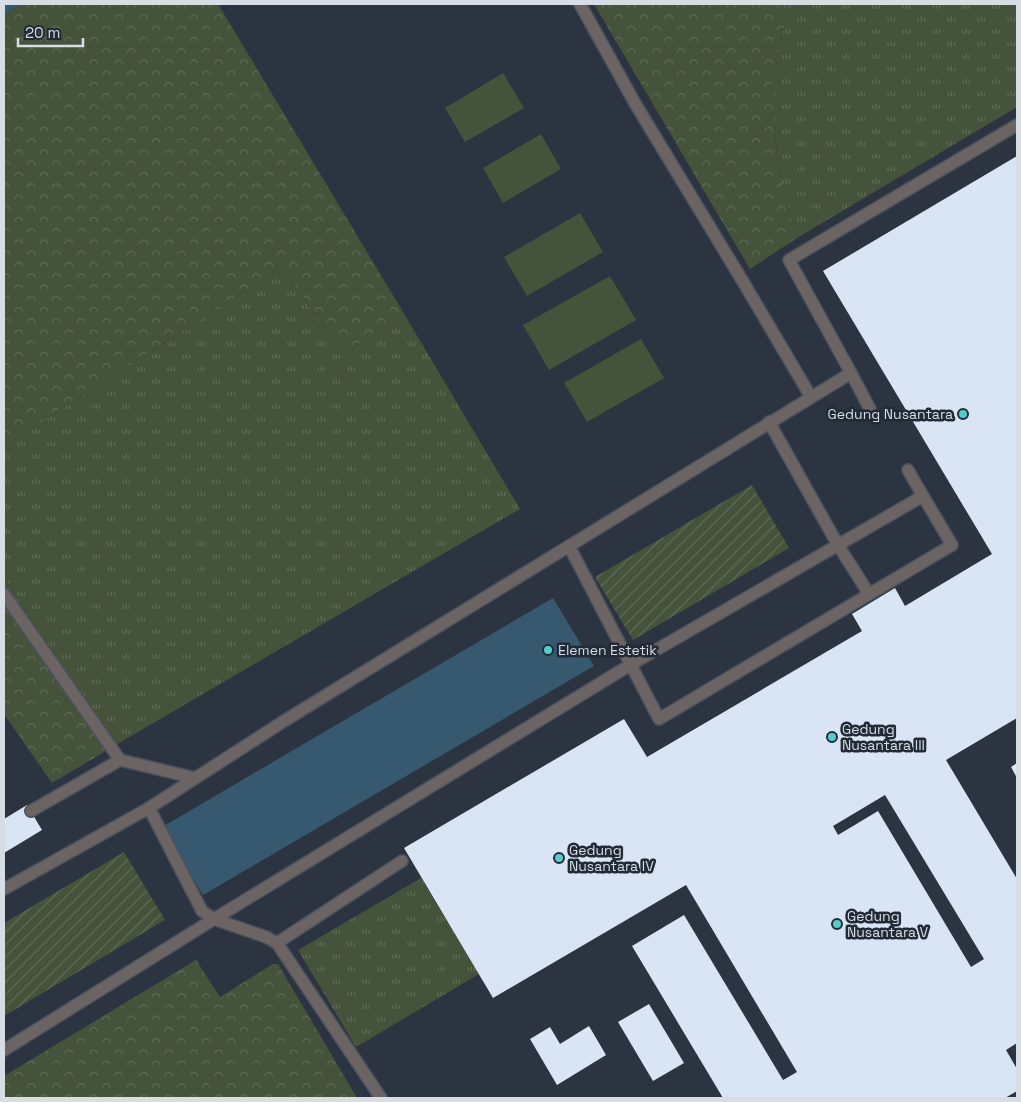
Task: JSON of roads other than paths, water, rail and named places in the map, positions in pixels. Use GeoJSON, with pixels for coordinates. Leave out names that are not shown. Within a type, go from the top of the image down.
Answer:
{"type":"FeatureCollection","features":[{"type":"Feature","properties":{"kind":"lane"},"geometry":{"type":"LineString","coordinates":[[580,4],[636,105],[811,397]]}},
{"type":"Feature","properties":{"kind":"lane"},"geometry":{"type":"LineString","coordinates":[[870,409],[789,260],[1017,126]]}},
{"type":"Feature","properties":{"kind":"lane"},"geometry":{"type":"LineString","coordinates":[[4,889],[149,808],[769,422],[851,374]]}},
{"type":"Feature","properties":{"kind":"lane"},"geometry":{"type":"LineString","coordinates":[[769,422],[838,545],[869,594]]}},
{"type":"Feature","properties":{"kind":"lane"},"geometry":{"type":"LineString","coordinates":[[569,546],[659,719],[952,545],[908,470]]}},
{"type":"Feature","properties":{"kind":"lane"},"geometry":{"type":"LineString","coordinates":[[4,1050],[214,919],[630,665],[923,496]]}},
{"type":"Feature","properties":{"kind":"lane"},"geometry":{"type":"LineString","coordinates":[[4,594],[120,760],[195,778]]}},
{"type":"Feature","properties":{"kind":"lane"},"geometry":{"type":"LineString","coordinates":[[31,812],[120,760]]}},
{"type":"Feature","properties":{"kind":"lane"},"geometry":{"type":"LineString","coordinates":[[149,808],[202,911],[214,919],[278,943],[381,1098]]}},
{"type":"Feature","properties":{"kind":"lane"},"geometry":{"type":"LineString","coordinates":[[278,943],[402,861]]}},
{"type":"Feature","properties":{"kind":"water"},"geometry":{"type":"Polygon","coordinates":[[[4,4],[22,4],[4,14],[4,4]]]}},
{"type":"Feature","properties":{"kind":"water"},"geometry":{"type":"Polygon","coordinates":[[[553,598],[594,666],[203,895],[162,827],[553,598]]]}},
{"type":"Feature","properties":{"kind":"place","name":"Gedung Nusantara"},"geometry":{"type":"Point","coordinates":[963,414]}},
{"type":"Feature","properties":{"kind":"place","name":"Elemen Estetik"},"geometry":{"type":"Point","coordinates":[548,650]}},
{"type":"Feature","properties":{"kind":"place","name":"Gedung Nusantara III"},"geometry":{"type":"Point","coordinates":[832,737]}},
{"type":"Feature","properties":{"kind":"place","name":"Gedung Nusantara IV"},"geometry":{"type":"Point","coordinates":[559,858]}},
{"type":"Feature","properties":{"kind":"place","name":"Gedung Nusantara V"},"geometry":{"type":"Point","coordinates":[837,924]}}]}
